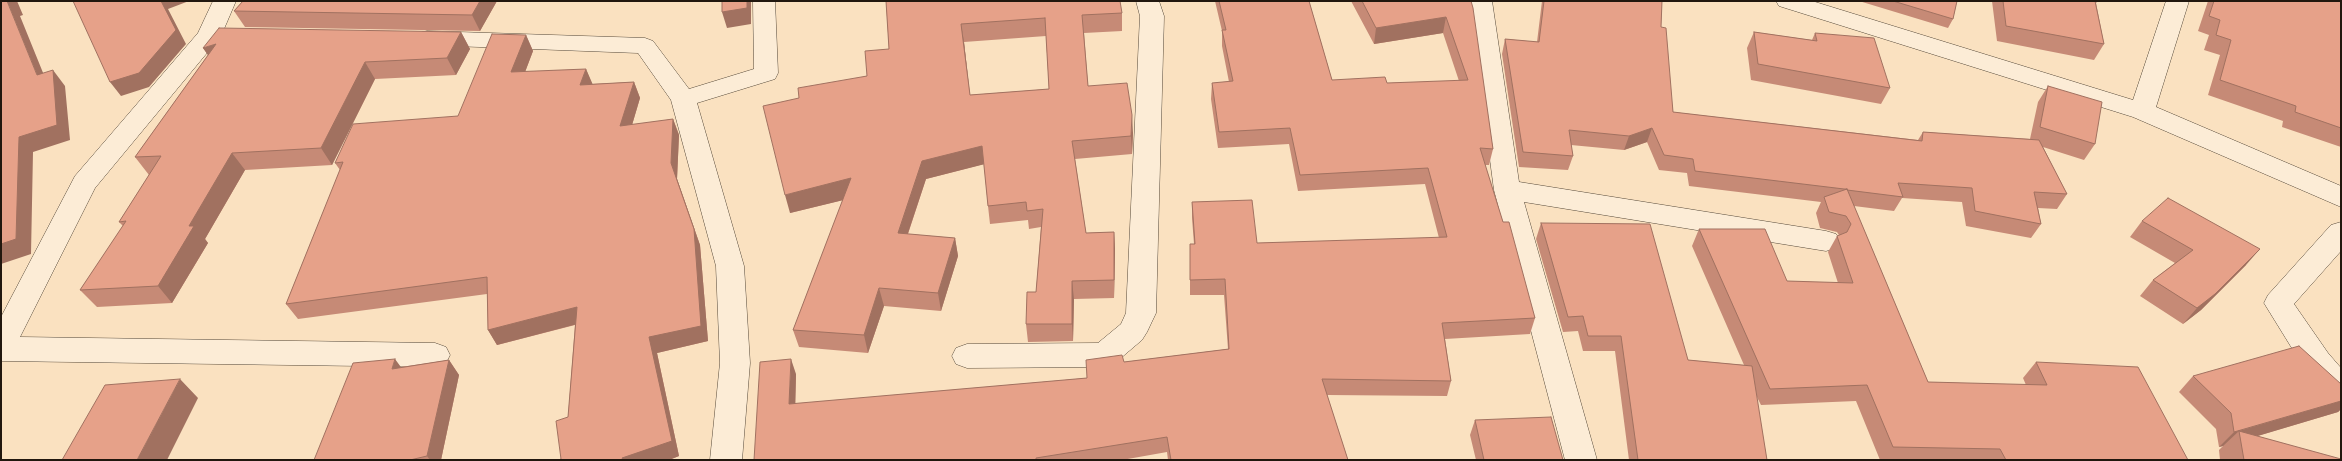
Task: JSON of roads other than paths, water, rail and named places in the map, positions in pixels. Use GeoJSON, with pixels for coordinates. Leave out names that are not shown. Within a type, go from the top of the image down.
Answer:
{"type":"FeatureCollection","features":[{"type":"Feature","properties":{"kind":"street"},"geometry":{"type":"LineString","coordinates":[[1,346],[84,183],[219,36],[225,1]]}},
{"type":"Feature","properties":{"kind":"street"},"geometry":{"type":"LineString","coordinates":[[683,99],[766,73],[764,1]]}},
{"type":"Feature","properties":{"kind":"street"},"geometry":{"type":"LineString","coordinates":[[967,356],[1104,355],[1132,332],[1141,313],[1152,16],[1147,1]]}},
{"type":"Feature","properties":{"kind":"street"},"geometry":{"type":"LineString","coordinates":[[1480,1],[1507,190],[1581,460]]}},
{"type":"Feature","properties":{"kind":"street"},"geometry":{"type":"LineString","coordinates":[[1787,1],[2142,111],[2341,197]]}},
{"type":"Feature","properties":{"kind":"street"},"geometry":{"type":"LineString","coordinates":[[2142,111],[2178,1]]}},
{"type":"Feature","properties":{"kind":"street"},"geometry":{"type":"LineString","coordinates":[[408,38],[645,46],[683,99],[730,266],[735,363],[726,460]]}},
{"type":"Feature","properties":{"kind":"street"},"geometry":{"type":"LineString","coordinates":[[1507,190],[1826,241]]}},
{"type":"Feature","properties":{"kind":"street"},"geometry":{"type":"LineString","coordinates":[[2341,232],[2278,303],[2317,362],[2341,390]]}},
{"type":"Feature","properties":{"kind":"street"},"geometry":{"type":"LineString","coordinates":[[1,350],[435,355]]}}]}
